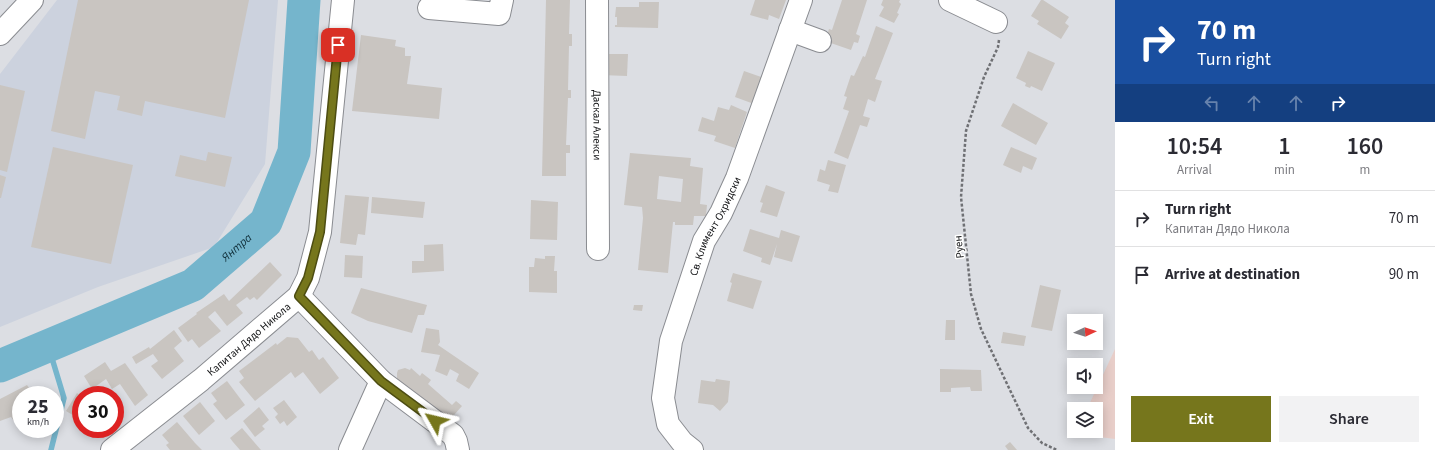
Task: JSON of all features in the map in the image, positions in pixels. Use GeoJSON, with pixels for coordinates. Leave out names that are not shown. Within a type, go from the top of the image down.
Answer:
{"type":"FeatureCollection","features":[{"type":"Feature","properties":{"kind":"street"},"geometry":{"type":"LineString","coordinates":[[0,34],[32,0]]}},
{"type":"Feature","properties":{"kind":"street","name":"Капитан Дядо Никола"},"geometry":{"type":"LineString","coordinates":[[112,450],[201,380],[299,296],[308,278],[320,232],[342,0]]}},
{"type":"Feature","properties":{"kind":"street"},"geometry":{"type":"LineString","coordinates":[[429,8],[498,14],[502,0]]}},
{"type":"Feature","properties":{"kind":"street","name":"Даскал Алекси"},"geometry":{"type":"LineString","coordinates":[[597,0],[598,249]]}},
{"type":"Feature","properties":{"kind":"street","name":"Св. Климент Охридски"},"geometry":{"type":"LineString","coordinates":[[692,450],[682,442],[668,424],[663,398],[671,341],[704,241],[721,213],[737,178],[801,0]]}},
{"type":"Feature","properties":{"kind":"street"},"geometry":{"type":"LineString","coordinates":[[950,0],[996,22]]}},
{"type":"Feature","properties":{"kind":"street"},"geometry":{"type":"LineString","coordinates":[[790,30],[820,42]]}},
{"type":"Feature","properties":{"kind":"street"},"geometry":{"type":"LineString","coordinates":[[299,296],[381,381],[453,435],[458,450]]}},
{"type":"Feature","properties":{"kind":"street"},"geometry":{"type":"LineString","coordinates":[[350,450],[381,381]]}},
{"type":"Feature","properties":{"kind":"path","name":"Руен"},"geometry":{"type":"LineString","coordinates":[[996,22],[1000,33],[998,48],[984,77],[966,130],[961,197],[971,294],[981,329],[1028,428],[1042,443],[1056,450]]}},
{"type":"Feature","properties":{"kind":"shaded area"},"geometry":{"type":"Polygon","coordinates":[[[57,0],[278,0],[265,164],[214,247],[98,287],[0,327],[0,74],[57,0]]]}},
{"type":"Feature","properties":{"kind":"shaded area"},"geometry":{"type":"Polygon","coordinates":[[[1115,349],[1115,439],[1103,437],[1103,402],[1090,402],[1094,394],[1103,394],[1103,375],[1115,349]]]}},
{"type":"Feature","properties":{"kind":"building"},"geometry":{"type":"Polygon","coordinates":[[[78,0],[249,0],[225,118],[145,101],[142,116],[117,110],[120,96],[95,91],[85,139],[51,131],[78,0]]]}},
{"type":"Feature","properties":{"kind":"building"},"geometry":{"type":"Polygon","coordinates":[[[546,0],[570,0],[569,34],[572,34],[572,46],[569,46],[568,90],[571,90],[571,98],[568,98],[566,145],[570,145],[570,153],[566,153],[566,176],[542,176],[546,0]]]}},
{"type":"Feature","properties":{"kind":"building"},"geometry":{"type":"Polygon","coordinates":[[[755,0],[786,0],[779,19],[769,15],[768,20],[750,15],[755,0]]]}},
{"type":"Feature","properties":{"kind":"building"},"geometry":{"type":"Polygon","coordinates":[[[842,0],[867,0],[856,34],[860,36],[858,43],[854,42],[851,50],[825,41],[829,29],[832,30],[842,0]]]}},
{"type":"Feature","properties":{"kind":"building"},"geometry":{"type":"Polygon","coordinates":[[[883,0],[900,0],[899,2],[901,4],[897,13],[899,14],[894,23],[879,16],[884,7],[881,5],[883,0]]]}},
{"type":"Feature","properties":{"kind":"building"},"geometry":{"type":"Polygon","coordinates":[[[1041,0],[1069,17],[1065,23],[1069,26],[1061,39],[1037,24],[1039,21],[1031,16],[1041,0]]]}},
{"type":"Feature","properties":{"kind":"building"},"geometry":{"type":"Polygon","coordinates":[[[639,2],[659,2],[658,28],[615,27],[615,25],[617,25],[617,17],[615,17],[616,7],[639,7],[639,2]]]}},
{"type":"Feature","properties":{"kind":"building"},"geometry":{"type":"Polygon","coordinates":[[[876,26],[893,33],[875,79],[882,81],[875,102],[868,99],[863,116],[870,118],[867,127],[860,125],[848,159],[834,153],[849,111],[843,109],[847,97],[844,96],[851,75],[854,76],[863,56],[865,57],[876,26]]]}},
{"type":"Feature","properties":{"kind":"building"},"geometry":{"type":"Polygon","coordinates":[[[361,35],[396,40],[395,46],[405,48],[405,56],[411,56],[407,84],[442,88],[439,119],[352,111],[361,35]]]}},
{"type":"Feature","properties":{"kind":"building"},"geometry":{"type":"Polygon","coordinates":[[[1028,51],[1055,63],[1042,91],[1031,86],[1030,88],[1025,86],[1026,83],[1016,78],[1028,51]]]}},
{"type":"Feature","properties":{"kind":"building"},"geometry":{"type":"Polygon","coordinates":[[[601,54],[628,54],[627,76],[601,75],[601,54]]]}},
{"type":"Feature","properties":{"kind":"building"},"geometry":{"type":"Polygon","coordinates":[[[744,71],[764,78],[754,104],[735,97],[744,71]]]}},
{"type":"Feature","properties":{"kind":"building"},"geometry":{"type":"Polygon","coordinates":[[[0,85],[25,91],[7,172],[0,170],[0,85]]]}},
{"type":"Feature","properties":{"kind":"building"},"geometry":{"type":"Polygon","coordinates":[[[1013,103],[1048,123],[1036,145],[1001,126],[1013,103]]]}},
{"type":"Feature","properties":{"kind":"building"},"geometry":{"type":"Polygon","coordinates":[[[731,105],[747,112],[735,148],[714,141],[716,136],[698,131],[702,117],[714,121],[718,107],[729,110],[731,105]]]}},
{"type":"Feature","properties":{"kind":"building"},"geometry":{"type":"Polygon","coordinates":[[[53,147],[133,165],[111,264],[31,247],[53,147]]]}},
{"type":"Feature","properties":{"kind":"building"},"geometry":{"type":"Polygon","coordinates":[[[1011,147],[1037,158],[1032,170],[1023,166],[1021,173],[1003,165],[1011,147]]]}},
{"type":"Feature","properties":{"kind":"building"},"geometry":{"type":"Polygon","coordinates":[[[208,152],[232,157],[225,187],[175,176],[180,155],[206,161],[208,152]]]}},
{"type":"Feature","properties":{"kind":"building"},"geometry":{"type":"Polygon","coordinates":[[[630,153],[691,158],[690,166],[703,168],[700,204],[707,205],[706,216],[694,216],[693,225],[675,225],[675,222],[673,222],[668,273],[638,270],[643,218],[642,207],[624,205],[630,153]],[[659,176],[657,199],[681,202],[683,179],[659,176]]]}},
{"type":"Feature","properties":{"kind":"building"},"geometry":{"type":"Polygon","coordinates":[[[828,160],[846,165],[838,193],[828,191],[830,185],[817,181],[820,169],[825,171],[828,160]]]}},
{"type":"Feature","properties":{"kind":"building"},"geometry":{"type":"Polygon","coordinates":[[[0,175],[6,177],[1,198],[0,198],[0,175]]]}},
{"type":"Feature","properties":{"kind":"building"},"geometry":{"type":"Polygon","coordinates":[[[766,185],[785,192],[777,217],[760,212],[763,203],[760,202],[766,185]]]}},
{"type":"Feature","properties":{"kind":"building"},"geometry":{"type":"Polygon","coordinates":[[[345,195],[369,197],[365,235],[358,234],[356,245],[340,243],[345,195]]]}},
{"type":"Feature","properties":{"kind":"building"},"geometry":{"type":"Polygon","coordinates":[[[372,197],[425,202],[423,218],[371,213],[372,197]]]}},
{"type":"Feature","properties":{"kind":"building"},"geometry":{"type":"Polygon","coordinates":[[[531,200],[558,202],[557,240],[530,239],[531,200]]]}},
{"type":"Feature","properties":{"kind":"building"},"geometry":{"type":"Polygon","coordinates":[[[750,229],[779,238],[781,230],[800,236],[792,262],[774,257],[777,244],[770,265],[761,262],[762,258],[743,251],[750,229]]]}},
{"type":"Feature","properties":{"kind":"building"},"geometry":{"type":"Polygon","coordinates":[[[443,244],[444,271],[412,273],[412,261],[424,261],[424,245],[443,244]]]}},
{"type":"Feature","properties":{"kind":"building"},"geometry":{"type":"Polygon","coordinates":[[[345,255],[363,256],[362,278],[344,277],[345,255]]]}},
{"type":"Feature","properties":{"kind":"building"},"geometry":{"type":"Polygon","coordinates":[[[545,256],[555,256],[554,271],[557,271],[557,293],[529,292],[529,267],[534,267],[535,258],[545,259],[545,256]]]}},
{"type":"Feature","properties":{"kind":"building"},"geometry":{"type":"Polygon","coordinates":[[[270,262],[282,275],[257,300],[254,297],[250,300],[247,297],[236,305],[243,313],[227,326],[215,311],[208,317],[221,331],[199,348],[192,339],[188,342],[178,328],[197,314],[196,313],[224,294],[229,301],[270,262]]]}},
{"type":"Feature","properties":{"kind":"building"},"geometry":{"type":"Polygon","coordinates":[[[733,273],[762,281],[753,309],[727,301],[733,273]]]}},
{"type":"Feature","properties":{"kind":"building"},"geometry":{"type":"Polygon","coordinates":[[[1040,285],[1061,290],[1052,331],[1031,327],[1040,285]]]}},
{"type":"Feature","properties":{"kind":"building"},"geometry":{"type":"Polygon","coordinates":[[[361,288],[427,305],[424,315],[418,315],[412,333],[368,321],[351,313],[361,288]]]}},
{"type":"Feature","properties":{"kind":"building"},"geometry":{"type":"Polygon","coordinates":[[[634,305],[643,305],[642,311],[633,310],[634,305]]]}},
{"type":"Feature","properties":{"kind":"building"},"geometry":{"type":"Polygon","coordinates":[[[946,320],[955,320],[955,340],[945,340],[946,320]]]}},
{"type":"Feature","properties":{"kind":"building"},"geometry":{"type":"Polygon","coordinates":[[[426,328],[439,330],[440,342],[438,345],[479,373],[469,389],[456,381],[459,374],[450,369],[447,376],[435,371],[440,355],[421,352],[426,328]]]}},
{"type":"Feature","properties":{"kind":"building"},"geometry":{"type":"Polygon","coordinates":[[[174,330],[182,341],[174,348],[184,361],[162,379],[151,366],[158,361],[153,354],[136,364],[132,357],[149,347],[150,349],[174,330]]]}},
{"type":"Feature","properties":{"kind":"building"},"geometry":{"type":"Polygon","coordinates":[[[1003,332],[1026,336],[1024,346],[1001,343],[1003,332]]]}},
{"type":"Feature","properties":{"kind":"building"},"geometry":{"type":"Polygon","coordinates":[[[287,337],[298,338],[309,352],[312,350],[319,360],[323,357],[339,378],[320,394],[303,372],[295,378],[291,372],[255,401],[239,382],[244,378],[239,371],[276,343],[277,345],[287,337]]]}},
{"type":"Feature","properties":{"kind":"building"},"geometry":{"type":"Polygon","coordinates":[[[105,362],[111,371],[125,363],[148,395],[135,406],[124,390],[124,386],[120,384],[117,386],[110,386],[106,379],[96,386],[90,386],[84,376],[105,362]]]}},
{"type":"Feature","properties":{"kind":"building"},"geometry":{"type":"Polygon","coordinates":[[[405,368],[410,370],[411,368],[420,376],[422,373],[431,380],[428,384],[452,405],[456,401],[462,406],[446,424],[397,379],[398,370],[405,368]]]}},
{"type":"Feature","properties":{"kind":"building"},"geometry":{"type":"Polygon","coordinates":[[[940,369],[981,370],[982,391],[971,391],[970,387],[951,388],[951,392],[940,392],[940,369]]]}},
{"type":"Feature","properties":{"kind":"building"},"geometry":{"type":"Polygon","coordinates":[[[716,379],[730,381],[728,402],[720,411],[713,405],[698,403],[701,380],[715,382],[716,379]]]}},
{"type":"Feature","properties":{"kind":"building"},"geometry":{"type":"Polygon","coordinates":[[[227,381],[245,405],[226,420],[213,404],[217,401],[211,393],[227,381]]]}},
{"type":"Feature","properties":{"kind":"building"},"geometry":{"type":"Polygon","coordinates":[[[12,393],[12,418],[11,417],[0,421],[0,399],[12,393]]]}},
{"type":"Feature","properties":{"kind":"building"},"geometry":{"type":"Polygon","coordinates":[[[284,400],[297,417],[287,426],[284,421],[280,424],[275,417],[278,414],[273,408],[284,400]]]}},
{"type":"Feature","properties":{"kind":"building"},"geometry":{"type":"Polygon","coordinates":[[[72,401],[72,415],[66,411],[72,401]]]}},
{"type":"Feature","properties":{"kind":"building"},"geometry":{"type":"Polygon","coordinates":[[[200,402],[215,421],[199,435],[183,416],[200,402]]]}},
{"type":"Feature","properties":{"kind":"building"},"geometry":{"type":"Polygon","coordinates":[[[259,407],[269,420],[262,426],[265,429],[255,437],[243,421],[259,407]]]}},
{"type":"Feature","properties":{"kind":"building"},"geometry":{"type":"Polygon","coordinates":[[[177,422],[202,450],[170,450],[166,445],[169,443],[162,435],[177,422]]]}},
{"type":"Feature","properties":{"kind":"building"},"geometry":{"type":"Polygon","coordinates":[[[242,428],[261,450],[240,450],[233,442],[230,438],[242,428]]]}},
{"type":"Feature","properties":{"kind":"building"},"geometry":{"type":"Polygon","coordinates":[[[1010,442],[1017,450],[1008,450],[1005,446],[1010,442]]]}},
{"type":"Feature","properties":{"kind":"waterway","name":"Янтра"},"geometry":{"type":"LineString","coordinates":[[0,366],[193,285],[266,222],[294,152],[304,0]]}},
{"type":"Feature","properties":{"kind":"waterway"},"geometry":{"type":"LineString","coordinates":[[48,345],[64,398],[51,450]]}},
{"type":"Feature","properties":{"kind":"route"},"geometry":{"type":"LineString","coordinates":[[338,45],[320,232],[308,278],[299,296],[381,381],[435,421]]}}]}
